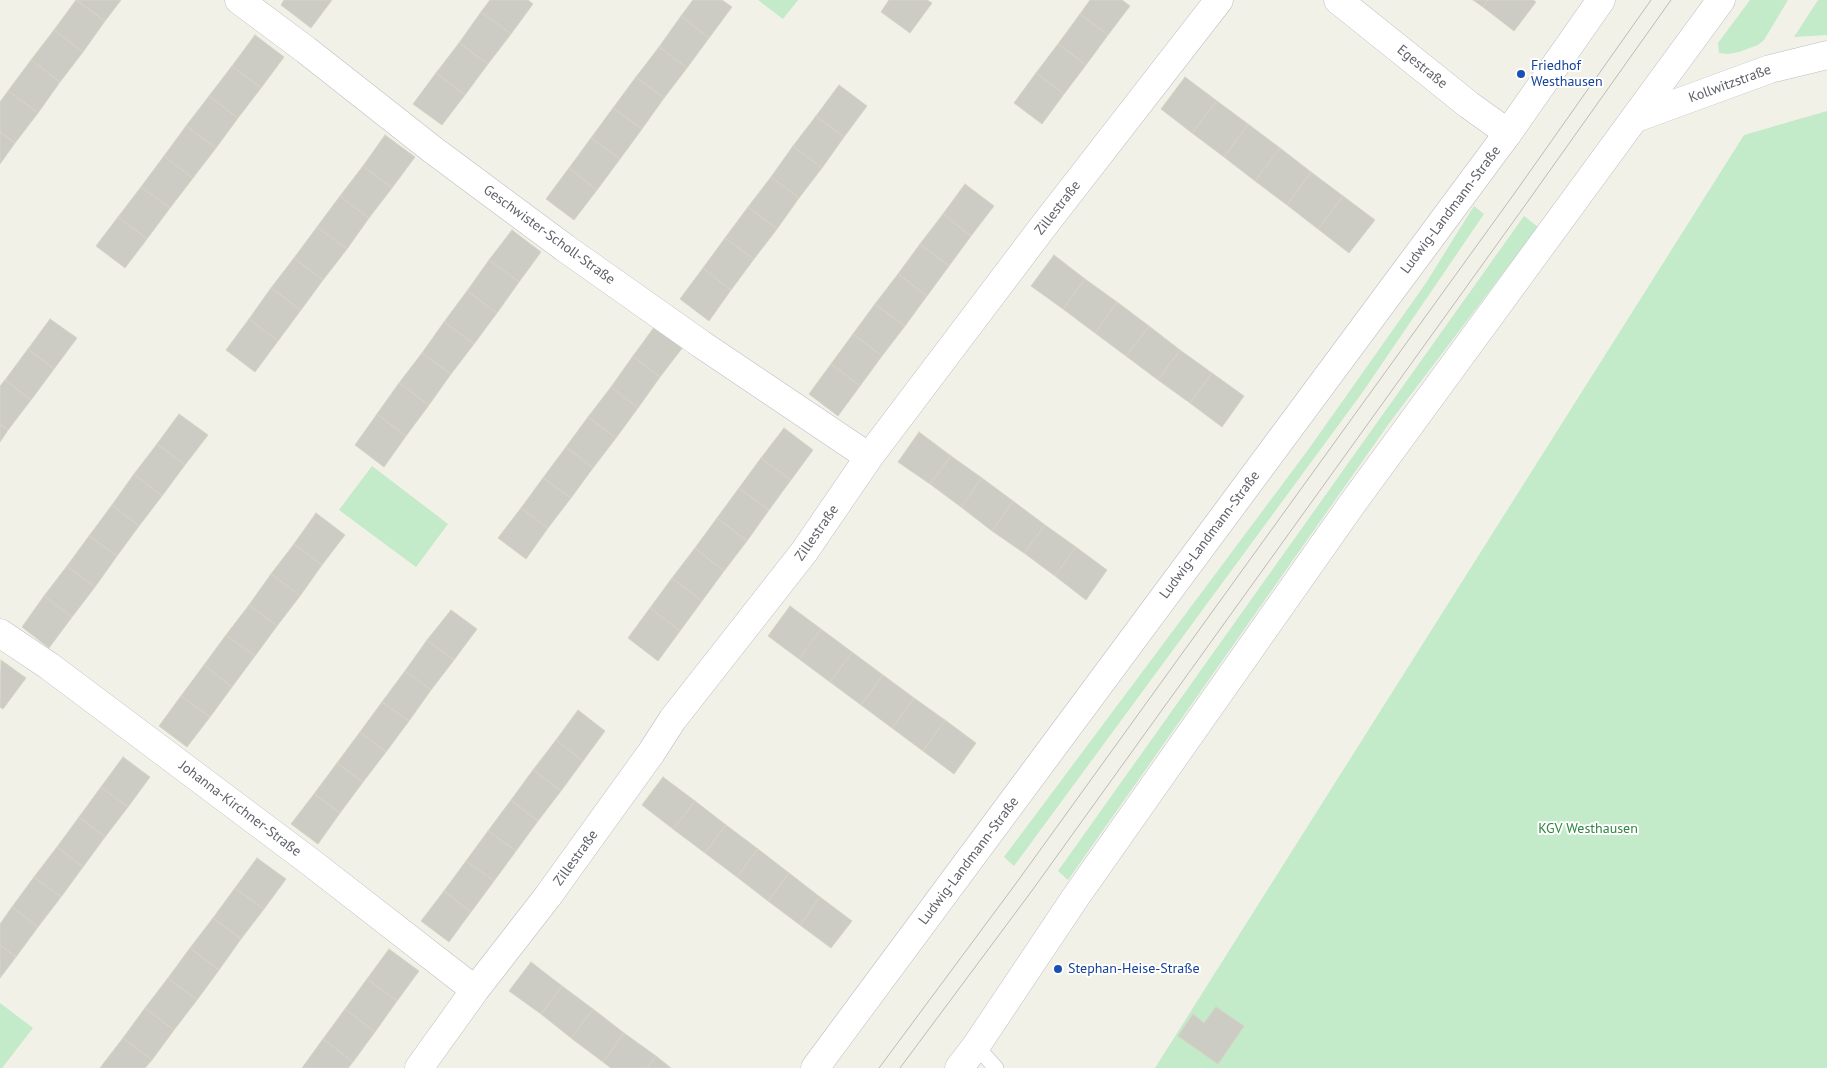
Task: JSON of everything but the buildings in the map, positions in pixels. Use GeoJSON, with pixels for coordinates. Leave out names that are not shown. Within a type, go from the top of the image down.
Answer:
{"type":"FeatureCollection","features":[{"type":"Feature","properties":{"kind":"street","name":"Geschwister-Scholl-Straße"},"geometry":{"type":"LineString","coordinates":[[239,0],[433,150],[565,248],[701,344],[869,457]]}},
{"type":"Feature","properties":{"kind":"street","name":"Zillestraße"},"geometry":{"type":"LineString","coordinates":[[419,1068],[548,896],[651,753],[673,719],[804,552],[869,457],[1042,228],[1219,0]]}},
{"type":"Feature","properties":{"kind":"street","name":"Egestraße"},"geometry":{"type":"LineString","coordinates":[[1338,0],[1469,105],[1508,133]]}},
{"type":"Feature","properties":{"kind":"street","name":"Ludwig-Landmann-Straße"},"geometry":{"type":"LineString","coordinates":[[815,1068],[1508,133],[1601,0]]}},
{"type":"Feature","properties":{"kind":"street"},"geometry":{"type":"LineString","coordinates":[[959,1068],[976,1046],[1064,914],[1347,512],[1721,0]]}},
{"type":"Feature","properties":{"kind":"street","name":"Kollwitzstraße"},"geometry":{"type":"LineString","coordinates":[[1636,118],[1770,69],[1827,55]]}},
{"type":"Feature","properties":{"kind":"street","name":"Johanna-Kirchner-Straße"},"geometry":{"type":"LineString","coordinates":[[0,633],[49,666],[313,864],[476,990]]}},
{"type":"Feature","properties":{"kind":"lane"},"geometry":{"type":"LineString","coordinates":[[976,1046],[996,1068]]}},
{"type":"Feature","properties":{"kind":"green space"},"geometry":{"type":"Polygon","coordinates":[[[758,0],[798,0],[783,19],[758,0]]]}},
{"type":"Feature","properties":{"kind":"green space"},"geometry":{"type":"Polygon","coordinates":[[[1750,0],[1788,0],[1764,40],[1758,45],[1739,52],[1719,53],[1718,43],[1750,0]]]}},
{"type":"Feature","properties":{"kind":"green space"},"geometry":{"type":"Polygon","coordinates":[[[1818,0],[1827,0],[1827,35],[1794,37],[1818,0]]]}},
{"type":"Feature","properties":{"kind":"green space","name":"KGV Westhausen"},"geometry":{"type":"Polygon","coordinates":[[[1827,111],[1827,1068],[1155,1068],[1744,135],[1827,111]]]}},
{"type":"Feature","properties":{"kind":"green space"},"geometry":{"type":"Polygon","coordinates":[[[1474,206],[1484,214],[1362,393],[1014,866],[1004,857],[1308,450],[1426,283],[1474,206]]]}},
{"type":"Feature","properties":{"kind":"green space"},"geometry":{"type":"Polygon","coordinates":[[[1524,216],[1538,227],[1390,422],[1068,880],[1058,871],[1524,216]]]}},
{"type":"Feature","properties":{"kind":"green space"},"geometry":{"type":"Polygon","coordinates":[[[372,466],[448,524],[416,567],[339,510],[372,466]]]}},
{"type":"Feature","properties":{"kind":"green space"},"geometry":{"type":"Polygon","coordinates":[[[0,1003],[33,1028],[2,1068],[0,1068],[0,1003]]]}},
{"type":"Feature","properties":{"kind":"tram line"},"geometry":{"type":"LineString","coordinates":[[879,1068],[1017,882],[1514,194],[1651,0]]}},
{"type":"Feature","properties":{"kind":"tram line"},"geometry":{"type":"LineString","coordinates":[[900,1068],[1031,892],[1671,0]]}},
{"type":"Feature","properties":{"kind":"place","name":"Friedhof Westhausen"},"geometry":{"type":"Point","coordinates":[1521,74]}},
{"type":"Feature","properties":{"kind":"place","name":"Stephan-Heise-Straße"},"geometry":{"type":"Point","coordinates":[1058,969]}}]}
